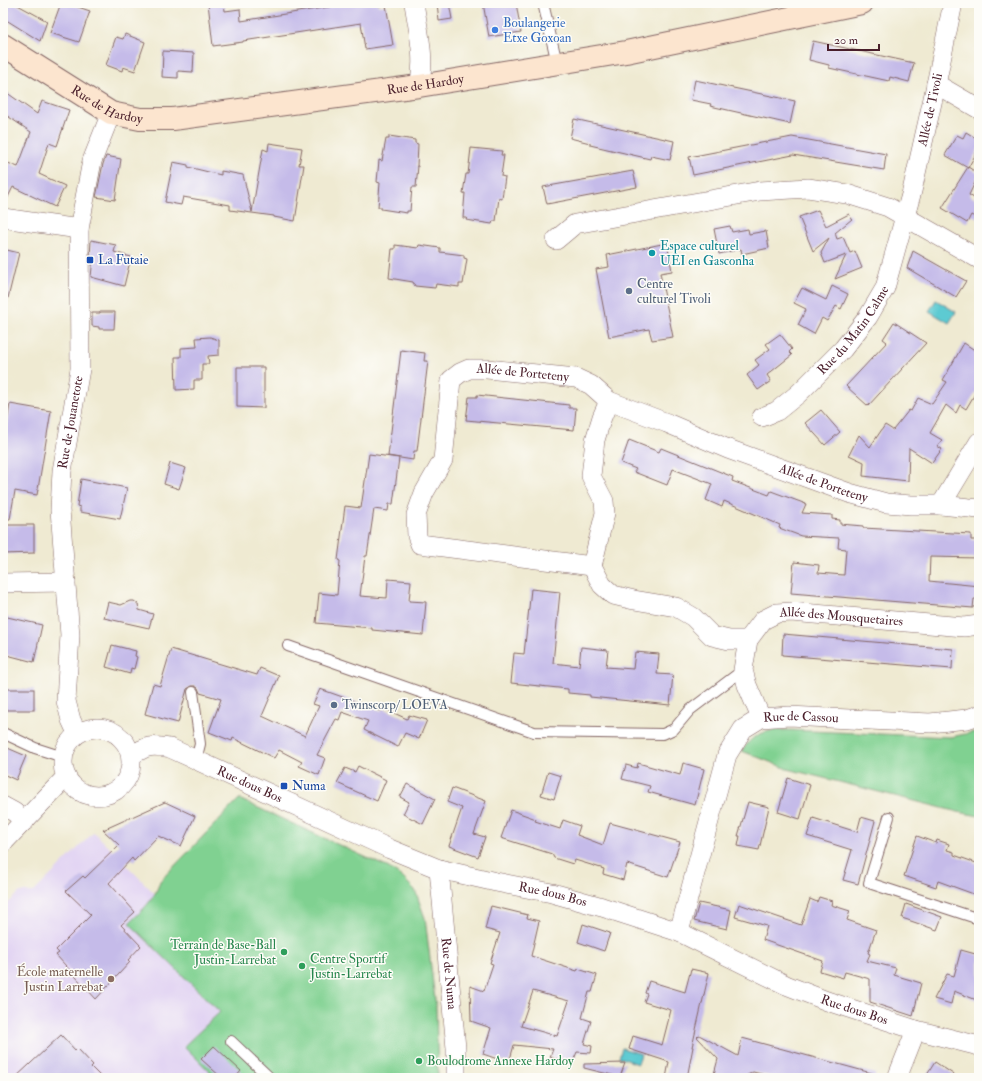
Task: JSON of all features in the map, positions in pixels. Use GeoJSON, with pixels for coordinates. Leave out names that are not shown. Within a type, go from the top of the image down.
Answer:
{"type":"FeatureCollection","features":[{"type":"Feature","properties":{"kind":"street"},"geometry":{"type":"LineString","coordinates":[[414,3],[421,52],[422,76],[419,86]]}},
{"type":"Feature","properties":{"kind":"street","name":"Rue de Hardoy"},"geometry":{"type":"LineString","coordinates":[[3,45],[111,113],[140,119],[173,119],[419,86],[626,52],[859,3]]}},
{"type":"Feature","properties":{"kind":"street","name":"Allée de Tivoli"},"geometry":{"type":"LineString","coordinates":[[906,216],[953,3]]}},
{"type":"Feature","properties":{"kind":"street"},"geometry":{"type":"LineString","coordinates":[[936,84],[979,109]]}},
{"type":"Feature","properties":{"kind":"street","name":"Rue de Jouanetote"},"geometry":{"type":"LineString","coordinates":[[78,733],[71,720],[66,702],[70,635],[60,510],[62,471],[80,369],[79,229],[92,161],[111,113]]}},
{"type":"Feature","properties":{"kind":"street"},"geometry":{"type":"LineString","coordinates":[[556,240],[575,224],[768,190],[808,188],[847,194],[888,207],[979,259]]}},
{"type":"Feature","properties":{"kind":"street","name":"Rue du Matin Calme"},"geometry":{"type":"LineString","coordinates":[[762,417],[777,410],[798,394],[843,349],[868,317],[885,288],[906,216]]}},
{"type":"Feature","properties":{"kind":"street"},"geometry":{"type":"LineString","coordinates":[[3,218],[79,229]]}},
{"type":"Feature","properties":{"kind":"street","name":"Allée de Porteteny"},"geometry":{"type":"LineString","coordinates":[[592,566],[420,544],[417,536],[416,515],[424,493],[443,460],[451,380],[460,373],[469,369],[487,369],[576,378],[591,385],[610,401],[728,449],[849,493],[886,503],[911,506],[941,505],[979,509]]}},
{"type":"Feature","properties":{"kind":"street"},"geometry":{"type":"LineString","coordinates":[[610,401],[602,417],[595,440],[591,476],[604,501],[605,513],[592,566],[602,585],[613,595],[676,607],[693,617],[712,636],[729,640],[748,640]]}},
{"type":"Feature","properties":{"kind":"street"},"geometry":{"type":"LineString","coordinates":[[941,505],[979,442]]}},
{"type":"Feature","properties":{"kind":"street"},"geometry":{"type":"LineString","coordinates":[[3,583],[66,582]]}},
{"type":"Feature","properties":{"kind":"street","name":"Allée des Mousquetaires"},"geometry":{"type":"LineString","coordinates":[[761,718],[747,686],[743,670],[748,640],[763,620],[777,613],[791,612],[964,628],[979,625]]}},
{"type":"Feature","properties":{"kind":"street","name":"Rue de Cassou"},"geometry":{"type":"LineString","coordinates":[[679,932],[727,755],[743,729],[761,718],[789,716],[930,723],[967,719],[979,716]]}},
{"type":"Feature","properties":{"kind":"street"},"geometry":{"type":"LineString","coordinates":[[99,727],[111,730],[120,736],[128,745],[132,756],[131,771],[124,785],[111,794],[96,797],[82,793],[72,787],[66,777],[62,765],[68,742],[78,733],[88,728],[99,727]]}},
{"type":"Feature","properties":{"kind":"street","name":"Rue dous Bos"},"geometry":{"type":"LineString","coordinates":[[132,756],[138,751],[151,745],[170,748],[390,849],[439,869],[552,893],[602,907],[679,932],[786,985],[827,1001],[916,1030],[979,1046]]}},
{"type":"Feature","properties":{"kind":"street"},"geometry":{"type":"LineString","coordinates":[[3,843],[26,821],[66,777]]}},
{"type":"Feature","properties":{"kind":"street"},"geometry":{"type":"LineString","coordinates":[[3,806],[26,821]]}},
{"type":"Feature","properties":{"kind":"street","name":"Rue de Numa"},"geometry":{"type":"LineString","coordinates":[[439,869],[456,1048],[456,1078]]}},
{"type":"Feature","properties":{"kind":"street"},"geometry":{"type":"LineString","coordinates":[[897,1078],[916,1030]]}},
{"type":"Feature","properties":{"kind":"lane"},"geometry":{"type":"LineString","coordinates":[[543,3],[557,63]]}},
{"type":"Feature","properties":{"kind":"lane"},"geometry":{"type":"LineString","coordinates":[[288,646],[534,732],[663,734],[674,729],[690,710],[743,670]]}},
{"type":"Feature","properties":{"kind":"lane"},"geometry":{"type":"LineString","coordinates":[[193,692],[200,744],[196,760]]}},
{"type":"Feature","properties":{"kind":"lane"},"geometry":{"type":"LineString","coordinates":[[3,733],[36,748],[63,757]]}},
{"type":"Feature","properties":{"kind":"lane"},"geometry":{"type":"LineString","coordinates":[[889,817],[869,883],[979,919]]}},
{"type":"Feature","properties":{"kind":"lane"},"geometry":{"type":"LineString","coordinates":[[231,1041],[270,1078]]}},
{"type":"Feature","properties":{"kind":"shaded area","name":"École maternelle Justin Larrebat"},"geometry":{"type":"Polygon","coordinates":[[[94,832],[155,894],[144,909],[129,923],[220,1012],[184,1046],[216,1078],[3,1078],[3,908],[20,892],[34,892],[94,832]]]}},
{"type":"Feature","properties":{"kind":"green space"},"geometry":{"type":"Polygon","coordinates":[[[775,730],[951,737],[979,731],[979,816],[788,769],[742,751],[756,736],[775,730]]]}},
{"type":"Feature","properties":{"kind":"green space","name":"Terrain de Base-Ball Justin-Larrebat"},"geometry":{"type":"Polygon","coordinates":[[[239,799],[389,868],[402,877],[415,890],[425,918],[436,1008],[438,1078],[216,1078],[184,1046],[220,1012],[129,923],[155,894],[160,881],[239,799]]]}},
{"type":"Feature","properties":{"kind":"water"},"geometry":{"type":"Polygon","coordinates":[[[936,300],[956,312],[949,323],[929,311],[936,300]]]}},
{"type":"Feature","properties":{"kind":"water"},"geometry":{"type":"Polygon","coordinates":[[[622,1048],[641,1054],[638,1064],[619,1057],[622,1048]]]}},
{"type":"Feature","properties":{"kind":"building"},"geometry":{"type":"Polygon","coordinates":[[[3,3],[14,3],[47,21],[40,41],[3,18],[3,3]]]}},
{"type":"Feature","properties":{"kind":"building"},"geometry":{"type":"Polygon","coordinates":[[[61,3],[66,3],[90,11],[79,42],[50,33],[61,3]]]}},
{"type":"Feature","properties":{"kind":"building"},"geometry":{"type":"Polygon","coordinates":[[[208,3],[224,3],[225,11],[240,9],[241,21],[354,3],[378,3],[379,6],[386,5],[393,45],[365,49],[361,23],[213,46],[208,3]]]}},
{"type":"Feature","properties":{"kind":"building"},"geometry":{"type":"Polygon","coordinates":[[[437,3],[449,3],[452,19],[439,21],[437,3]]]}},
{"type":"Feature","properties":{"kind":"building"},"geometry":{"type":"Polygon","coordinates":[[[483,3],[516,3],[521,32],[489,37],[483,3]]]}},
{"type":"Feature","properties":{"kind":"building"},"geometry":{"type":"Polygon","coordinates":[[[125,34],[145,42],[135,71],[123,67],[122,71],[106,65],[116,37],[123,39],[125,34]]]}},
{"type":"Feature","properties":{"kind":"building"},"geometry":{"type":"Polygon","coordinates":[[[813,41],[914,63],[909,82],[890,77],[889,81],[829,68],[829,65],[809,60],[813,41]]]}},
{"type":"Feature","properties":{"kind":"building"},"geometry":{"type":"Polygon","coordinates":[[[163,51],[194,53],[193,72],[178,71],[178,78],[162,77],[163,51]]]}},
{"type":"Feature","properties":{"kind":"building"},"geometry":{"type":"Polygon","coordinates":[[[695,80],[795,101],[790,124],[710,106],[711,104],[691,100],[695,80]]]}},
{"type":"Feature","properties":{"kind":"building"},"geometry":{"type":"Polygon","coordinates":[[[3,90],[37,114],[42,101],[69,110],[57,146],[49,143],[39,174],[65,186],[55,207],[13,187],[3,207],[3,161],[18,167],[31,132],[3,113],[3,90]]]}},
{"type":"Feature","properties":{"kind":"building"},"geometry":{"type":"Polygon","coordinates":[[[574,119],[674,141],[670,160],[651,156],[650,159],[590,145],[590,143],[570,138],[574,119]]]}},
{"type":"Feature","properties":{"kind":"building"},"geometry":{"type":"Polygon","coordinates":[[[966,132],[979,140],[979,148],[968,168],[945,155],[957,135],[963,138],[966,132]]]}},
{"type":"Feature","properties":{"kind":"building"},"geometry":{"type":"Polygon","coordinates":[[[389,136],[415,140],[415,143],[418,144],[416,187],[412,187],[410,211],[407,211],[407,213],[381,209],[381,207],[378,207],[380,183],[377,182],[379,160],[382,161],[386,139],[389,139],[389,136]]]}},
{"type":"Feature","properties":{"kind":"building"},"geometry":{"type":"Polygon","coordinates":[[[792,137],[886,154],[884,170],[793,155],[693,175],[689,157],[792,137]]]}},
{"type":"Feature","properties":{"kind":"building"},"geometry":{"type":"Polygon","coordinates":[[[269,143],[302,148],[299,165],[304,165],[295,221],[274,216],[230,210],[230,205],[183,197],[181,205],[165,202],[173,162],[221,175],[221,171],[243,175],[252,212],[263,149],[268,151],[269,143]]]}},
{"type":"Feature","properties":{"kind":"building"},"geometry":{"type":"Polygon","coordinates":[[[471,148],[502,151],[501,155],[504,155],[501,176],[505,177],[502,199],[499,198],[496,221],[493,221],[492,224],[466,220],[467,218],[463,218],[465,193],[463,193],[466,174],[468,174],[471,148]]]}},
{"type":"Feature","properties":{"kind":"building"},"geometry":{"type":"Polygon","coordinates":[[[106,156],[121,159],[115,200],[96,197],[106,156]]]}},
{"type":"Feature","properties":{"kind":"building"},"geometry":{"type":"Polygon","coordinates":[[[968,167],[979,174],[969,195],[979,201],[979,219],[971,215],[967,223],[942,208],[968,167]]]}},
{"type":"Feature","properties":{"kind":"building"},"geometry":{"type":"Polygon","coordinates":[[[633,171],[637,187],[547,204],[543,187],[633,171]]]}},
{"type":"Feature","properties":{"kind":"building"},"geometry":{"type":"Polygon","coordinates":[[[818,210],[826,226],[849,214],[852,219],[835,233],[837,239],[843,237],[850,253],[855,251],[862,268],[835,279],[846,255],[825,263],[821,253],[829,238],[813,251],[799,217],[818,210]]]}},
{"type":"Feature","properties":{"kind":"building"},"geometry":{"type":"Polygon","coordinates":[[[730,226],[732,232],[748,229],[749,234],[766,231],[769,248],[742,254],[741,249],[719,254],[714,229],[730,226]]]}},
{"type":"Feature","properties":{"kind":"building"},"geometry":{"type":"Polygon","coordinates":[[[91,240],[116,245],[114,252],[131,257],[124,286],[91,277],[93,257],[90,257],[91,240]]]}},
{"type":"Feature","properties":{"kind":"building"},"geometry":{"type":"Polygon","coordinates":[[[667,243],[672,271],[660,273],[673,337],[652,340],[649,329],[609,337],[596,269],[609,267],[607,255],[667,243]]]}},
{"type":"Feature","properties":{"kind":"building"},"geometry":{"type":"Polygon","coordinates":[[[395,245],[418,248],[419,245],[440,248],[440,252],[464,255],[464,258],[467,259],[463,284],[459,284],[459,287],[436,284],[435,288],[415,286],[413,282],[389,278],[392,249],[395,249],[395,245]]]}},
{"type":"Feature","properties":{"kind":"building"},"geometry":{"type":"Polygon","coordinates":[[[3,249],[19,253],[8,298],[3,298],[3,249]]]}},
{"type":"Feature","properties":{"kind":"building"},"geometry":{"type":"Polygon","coordinates":[[[913,251],[966,281],[956,297],[907,268],[913,251]]]}},
{"type":"Feature","properties":{"kind":"building"},"geometry":{"type":"Polygon","coordinates":[[[832,286],[848,294],[841,309],[836,306],[827,321],[822,318],[814,334],[798,325],[806,309],[794,303],[802,288],[826,300],[832,286]]]}},
{"type":"Feature","properties":{"kind":"building"},"geometry":{"type":"Polygon","coordinates":[[[115,312],[114,329],[99,329],[99,327],[92,326],[92,313],[115,312]]]}},
{"type":"Feature","properties":{"kind":"building"},"geometry":{"type":"Polygon","coordinates":[[[894,322],[926,343],[868,406],[846,386],[887,342],[883,339],[894,322]]]}},
{"type":"Feature","properties":{"kind":"building"},"geometry":{"type":"Polygon","coordinates":[[[780,334],[792,349],[789,352],[792,355],[767,375],[771,381],[758,390],[747,375],[759,365],[755,360],[770,349],[766,344],[780,334]]]}},
{"type":"Feature","properties":{"kind":"building"},"geometry":{"type":"Polygon","coordinates":[[[210,337],[219,340],[219,355],[208,356],[209,364],[202,364],[202,380],[194,380],[194,389],[176,390],[175,357],[181,357],[181,348],[197,347],[196,338],[210,337]]]}},
{"type":"Feature","properties":{"kind":"building"},"geometry":{"type":"Polygon","coordinates":[[[964,343],[979,353],[979,387],[966,409],[960,405],[956,413],[946,405],[930,433],[942,440],[937,446],[942,449],[932,463],[909,448],[908,481],[863,476],[864,462],[849,455],[859,435],[870,447],[885,425],[893,430],[909,410],[911,411],[918,398],[932,404],[947,382],[943,380],[964,343]]]}},
{"type":"Feature","properties":{"kind":"building"},"geometry":{"type":"Polygon","coordinates":[[[401,350],[425,353],[424,361],[428,361],[417,451],[414,451],[413,460],[388,456],[401,350]]]}},
{"type":"Feature","properties":{"kind":"building"},"geometry":{"type":"Polygon","coordinates":[[[237,367],[264,367],[264,408],[237,407],[237,367]]]}},
{"type":"Feature","properties":{"kind":"building"},"geometry":{"type":"Polygon","coordinates":[[[477,395],[569,405],[569,408],[576,408],[574,430],[466,420],[469,397],[477,397],[477,395]]]}},
{"type":"Feature","properties":{"kind":"building"},"geometry":{"type":"Polygon","coordinates":[[[10,404],[51,411],[37,495],[15,491],[10,519],[3,519],[3,445],[10,404]]]}},
{"type":"Feature","properties":{"kind":"building"},"geometry":{"type":"Polygon","coordinates":[[[821,410],[840,432],[825,445],[805,423],[821,410]]]}},
{"type":"Feature","properties":{"kind":"building"},"geometry":{"type":"Polygon","coordinates":[[[629,440],[659,452],[661,448],[733,477],[732,481],[769,495],[771,491],[806,504],[802,513],[832,515],[832,519],[840,520],[840,524],[863,526],[863,528],[971,534],[971,540],[979,540],[979,558],[930,557],[929,581],[979,586],[979,599],[974,599],[973,608],[791,593],[794,562],[819,565],[818,573],[844,575],[846,549],[838,548],[839,538],[801,536],[779,528],[780,525],[724,501],[722,507],[706,500],[712,484],[673,469],[667,485],[634,472],[636,469],[621,463],[629,440]]]}},
{"type":"Feature","properties":{"kind":"building"},"geometry":{"type":"Polygon","coordinates":[[[369,454],[399,458],[393,504],[389,504],[388,511],[374,509],[367,556],[365,556],[360,596],[387,598],[388,579],[411,581],[409,601],[426,602],[423,635],[372,630],[372,628],[316,623],[319,593],[337,595],[340,561],[338,560],[345,506],[361,508],[369,454]]]}},
{"type":"Feature","properties":{"kind":"building"},"geometry":{"type":"Polygon","coordinates":[[[170,463],[186,468],[179,489],[164,484],[170,463]]]}},
{"type":"Feature","properties":{"kind":"building"},"geometry":{"type":"Polygon","coordinates":[[[81,479],[127,488],[120,519],[80,512],[80,507],[77,506],[81,479]]]}},
{"type":"Feature","properties":{"kind":"building"},"geometry":{"type":"Polygon","coordinates":[[[3,525],[34,525],[34,553],[3,554],[3,525]]]}},
{"type":"Feature","properties":{"kind":"building"},"geometry":{"type":"Polygon","coordinates":[[[531,589],[560,592],[553,663],[579,666],[581,647],[608,650],[606,667],[633,669],[635,652],[659,654],[657,674],[673,675],[670,705],[590,697],[590,695],[568,693],[568,689],[511,683],[514,653],[524,654],[531,589]]]}},
{"type":"Feature","properties":{"kind":"building"},"geometry":{"type":"Polygon","coordinates":[[[134,601],[138,604],[139,610],[153,614],[149,628],[104,618],[108,602],[121,605],[134,601]]]}},
{"type":"Feature","properties":{"kind":"building"},"geometry":{"type":"Polygon","coordinates":[[[3,616],[42,625],[34,662],[3,654],[3,616]]]}},
{"type":"Feature","properties":{"kind":"building"},"geometry":{"type":"Polygon","coordinates":[[[783,634],[953,649],[952,669],[782,655],[783,634]]]}},
{"type":"Feature","properties":{"kind":"building"},"geometry":{"type":"Polygon","coordinates":[[[112,645],[136,651],[135,656],[137,657],[134,669],[131,668],[130,674],[106,667],[112,645]]]}},
{"type":"Feature","properties":{"kind":"building"},"geometry":{"type":"Polygon","coordinates":[[[171,649],[257,675],[260,668],[279,676],[262,716],[305,736],[319,706],[313,704],[320,689],[382,711],[383,708],[407,719],[409,715],[427,720],[419,739],[405,733],[398,747],[364,730],[368,721],[342,712],[339,720],[336,719],[317,755],[325,758],[319,775],[299,766],[302,762],[279,750],[274,758],[233,738],[232,741],[209,732],[221,699],[200,693],[198,688],[195,686],[187,689],[178,723],[145,714],[153,684],[160,686],[171,649]]]}},
{"type":"Feature","properties":{"kind":"building"},"geometry":{"type":"Polygon","coordinates":[[[3,689],[34,689],[34,710],[3,710],[3,689]]]}},
{"type":"Feature","properties":{"kind":"building"},"geometry":{"type":"Polygon","coordinates":[[[3,746],[26,756],[16,780],[3,774],[3,746]]]}},
{"type":"Feature","properties":{"kind":"building"},"geometry":{"type":"Polygon","coordinates":[[[638,763],[680,775],[683,763],[704,769],[695,805],[648,792],[650,786],[622,779],[626,765],[637,768],[638,763]]]}},
{"type":"Feature","properties":{"kind":"building"},"geometry":{"type":"Polygon","coordinates":[[[358,766],[386,780],[377,801],[337,783],[345,768],[355,772],[358,766]]]}},
{"type":"Feature","properties":{"kind":"building"},"geometry":{"type":"Polygon","coordinates":[[[548,772],[561,776],[554,799],[541,795],[548,772]]]}},
{"type":"Feature","properties":{"kind":"building"},"geometry":{"type":"Polygon","coordinates":[[[788,778],[810,785],[800,819],[778,812],[788,778]]]}},
{"type":"Feature","properties":{"kind":"building"},"geometry":{"type":"Polygon","coordinates":[[[407,784],[435,799],[423,824],[403,814],[409,802],[400,797],[407,784]]]}},
{"type":"Feature","properties":{"kind":"building"},"geometry":{"type":"Polygon","coordinates":[[[452,788],[486,801],[474,834],[485,837],[478,857],[449,846],[462,808],[447,802],[452,788]]]}},
{"type":"Feature","properties":{"kind":"building"},"geometry":{"type":"Polygon","coordinates":[[[165,802],[195,816],[181,846],[158,836],[134,861],[132,858],[109,883],[135,912],[121,925],[141,946],[128,960],[130,962],[96,999],[56,955],[59,953],[56,950],[91,915],[66,891],[83,876],[85,878],[119,845],[103,830],[165,802]]]}},
{"type":"Feature","properties":{"kind":"building"},"geometry":{"type":"Polygon","coordinates":[[[748,802],[769,807],[759,850],[738,846],[740,836],[738,836],[748,802]]]}},
{"type":"Feature","properties":{"kind":"building"},"geometry":{"type":"Polygon","coordinates":[[[511,810],[536,819],[535,821],[560,829],[563,820],[580,826],[577,835],[603,845],[610,823],[680,842],[668,877],[627,864],[623,880],[603,874],[604,869],[575,860],[573,864],[554,858],[552,854],[501,838],[511,810]]]}},
{"type":"Feature","properties":{"kind":"building"},"geometry":{"type":"Polygon","coordinates":[[[861,817],[875,821],[858,884],[843,880],[852,850],[807,836],[813,818],[857,832],[861,817]]]}},
{"type":"Feature","properties":{"kind":"building"},"geometry":{"type":"Polygon","coordinates":[[[917,836],[936,843],[937,840],[949,844],[947,850],[954,852],[954,855],[979,864],[979,896],[938,881],[936,887],[904,876],[917,836]]]}},
{"type":"Feature","properties":{"kind":"building"},"geometry":{"type":"Polygon","coordinates":[[[819,897],[832,901],[831,905],[850,911],[847,920],[876,930],[868,953],[870,954],[867,961],[896,968],[894,975],[921,983],[913,1016],[870,1002],[870,979],[845,972],[843,978],[820,971],[823,961],[763,940],[767,926],[735,917],[739,904],[801,925],[810,899],[817,902],[819,897]]]}},
{"type":"Feature","properties":{"kind":"building"},"geometry":{"type":"Polygon","coordinates":[[[699,903],[731,910],[727,929],[694,921],[699,903]]]}},
{"type":"Feature","properties":{"kind":"building"},"geometry":{"type":"Polygon","coordinates":[[[906,904],[942,917],[937,930],[902,918],[906,904]]]}},
{"type":"Feature","properties":{"kind":"building"},"geometry":{"type":"Polygon","coordinates":[[[491,906],[528,915],[527,918],[539,921],[531,956],[577,971],[578,969],[597,975],[592,992],[589,992],[582,1018],[591,1021],[584,1044],[592,1046],[591,1053],[577,1052],[572,1064],[550,1057],[553,1049],[514,1045],[509,1063],[483,1054],[491,1028],[471,1021],[470,986],[484,991],[493,964],[490,963],[500,933],[485,929],[491,906]],[[533,991],[521,1026],[557,1036],[569,1001],[533,991]]]}},
{"type":"Feature","properties":{"kind":"building"},"geometry":{"type":"Polygon","coordinates":[[[583,924],[610,933],[604,951],[578,942],[583,924]]]}},
{"type":"Feature","properties":{"kind":"building"},"geometry":{"type":"Polygon","coordinates":[[[961,950],[979,955],[979,1001],[954,991],[951,1004],[934,999],[947,974],[954,976],[961,950]]]}},
{"type":"Feature","properties":{"kind":"building"},"geometry":{"type":"Polygon","coordinates":[[[691,969],[709,973],[692,1047],[687,1078],[666,1078],[669,1062],[629,1049],[633,1036],[662,1045],[671,1010],[644,1002],[649,981],[685,992],[691,969]]]}},
{"type":"Feature","properties":{"kind":"building"},"geometry":{"type":"Polygon","coordinates":[[[61,1035],[76,1051],[78,1049],[93,1065],[91,1067],[102,1078],[15,1078],[61,1035]]]}},
{"type":"Feature","properties":{"kind":"building"},"geometry":{"type":"Polygon","coordinates":[[[699,1035],[738,1056],[742,1038],[875,1074],[875,1078],[777,1078],[753,1072],[742,1078],[716,1078],[717,1075],[714,1074],[718,1059],[697,1037],[699,1035]]]}},
{"type":"Feature","properties":{"kind":"building"},"geometry":{"type":"Polygon","coordinates":[[[214,1046],[241,1071],[235,1078],[222,1078],[201,1059],[214,1046]]]}},
{"type":"Feature","properties":{"kind":"building"},"geometry":{"type":"Polygon","coordinates":[[[935,1062],[959,1078],[925,1078],[935,1062]]]}},
{"type":"Feature","properties":{"kind":"building"},"geometry":{"type":"Polygon","coordinates":[[[625,1063],[620,1077],[584,1068],[584,1064],[625,1063]]]}},
{"type":"Feature","properties":{"kind":"place","name":"Boulangerie Etxe Goxoan"},"geometry":{"type":"Point","coordinates":[495,30]}},
{"type":"Feature","properties":{"kind":"place","name":"Espace culturel UEI en Gasconha"},"geometry":{"type":"Point","coordinates":[652,253]}},
{"type":"Feature","properties":{"kind":"place","name":"La Futaie"},"geometry":{"type":"Point","coordinates":[90,260]}},
{"type":"Feature","properties":{"kind":"place","name":"Centre culturel Tivoli"},"geometry":{"type":"Point","coordinates":[629,291]}},
{"type":"Feature","properties":{"kind":"place","name":"Twinscorp/ LOEVA"},"geometry":{"type":"Point","coordinates":[334,705]}},
{"type":"Feature","properties":{"kind":"place","name":"Numa"},"geometry":{"type":"Point","coordinates":[284,786]}},
{"type":"Feature","properties":{"kind":"place","name":"Terrain de Base-Ball Justin-Larrebat"},"geometry":{"type":"Point","coordinates":[284,952]}},
{"type":"Feature","properties":{"kind":"place","name":"Centre Sportif Justin-Larrebat"},"geometry":{"type":"Point","coordinates":[302,966]}},
{"type":"Feature","properties":{"kind":"place","name":"École maternelle Justin Larrebat"},"geometry":{"type":"Point","coordinates":[111,979]}},
{"type":"Feature","properties":{"kind":"place","name":"Boulodrome Annexe Hardoy"},"geometry":{"type":"Point","coordinates":[419,1061]}}]}
